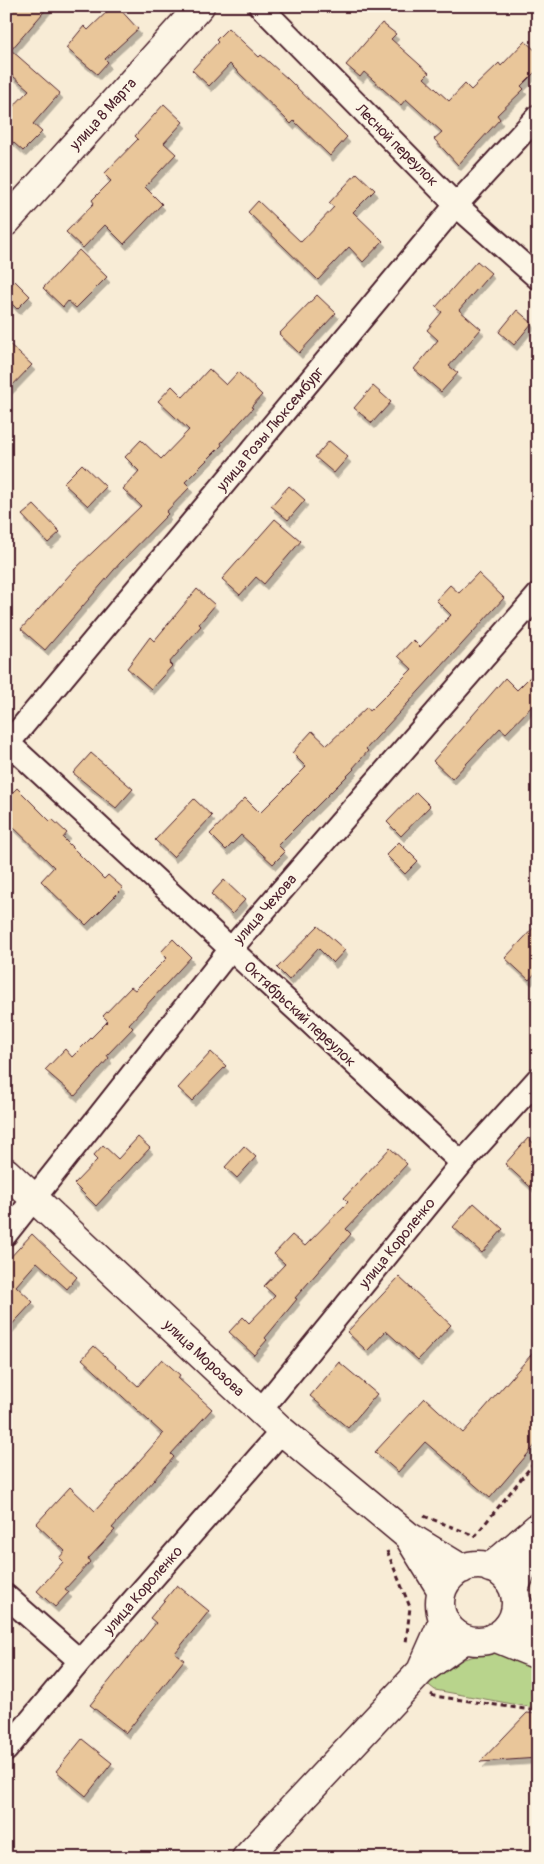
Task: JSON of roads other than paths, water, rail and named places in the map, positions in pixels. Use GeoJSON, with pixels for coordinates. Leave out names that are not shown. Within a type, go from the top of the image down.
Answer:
{"type":"FeatureCollection","features":[{"type":"Feature","properties":{"kind":"street","name":"улица 8 Марта"},"geometry":{"type":"LineString","coordinates":[[6,222],[200,6]]}},
{"type":"Feature","properties":{"kind":"street","name":"Лесной переулок"},"geometry":{"type":"LineString","coordinates":[[260,6],[456,205],[538,278]]}},
{"type":"Feature","properties":{"kind":"street","name":"улица Розы Люксембург"},"geometry":{"type":"LineString","coordinates":[[7,744],[456,205],[538,116]]}},
{"type":"Feature","properties":{"kind":"street","name":"улица Чехова"},"geometry":{"type":"LineString","coordinates":[[6,1234],[35,1200],[230,950],[538,596]]}},
{"type":"Feature","properties":{"kind":"street","name":"Октябрьский переулок"},"geometry":{"type":"LineString","coordinates":[[7,744],[462,1163]]}},
{"type":"Feature","properties":{"kind":"street","name":"улица Короленко"},"geometry":{"type":"LineString","coordinates":[[260,1411],[462,1163],[538,1079]]}},
{"type":"Feature","properties":{"kind":"street","name":"улица Морозова"},"geometry":{"type":"LineString","coordinates":[[6,1172],[282,1432],[408,1536]]}},
{"type":"Feature","properties":{"kind":"street","name":"улица Короленко"},"geometry":{"type":"LineString","coordinates":[[6,1750],[80,1661],[282,1432]]}},
{"type":"Feature","properties":{"kind":"street"},"geometry":{"type":"LineString","coordinates":[[490,1568],[538,1527]]}},
{"type":"Feature","properties":{"kind":"street"},"geometry":{"type":"LineString","coordinates":[[538,1532],[516,1596],[514,1617],[506,1628],[494,1637],[480,1641],[465,1639],[452,1631],[444,1620],[440,1605],[442,1590],[450,1578],[462,1569],[476,1565],[490,1568],[503,1575],[516,1596],[538,1635]]}},
{"type":"Feature","properties":{"kind":"street"},"geometry":{"type":"LineString","coordinates":[[408,1536],[462,1569]]}},
{"type":"Feature","properties":{"kind":"street"},"geometry":{"type":"LineString","coordinates":[[408,1536],[442,1590]]}},
{"type":"Feature","properties":{"kind":"street"},"geometry":{"type":"LineString","coordinates":[[6,1596],[80,1661]]}},
{"type":"Feature","properties":{"kind":"street"},"geometry":{"type":"LineString","coordinates":[[421,1671],[444,1620]]}},
{"type":"Feature","properties":{"kind":"street"},"geometry":{"type":"LineString","coordinates":[[494,1637],[538,1655]]}},
{"type":"Feature","properties":{"kind":"street"},"geometry":{"type":"LineString","coordinates":[[246,1858],[421,1671],[465,1639]]}}]}
